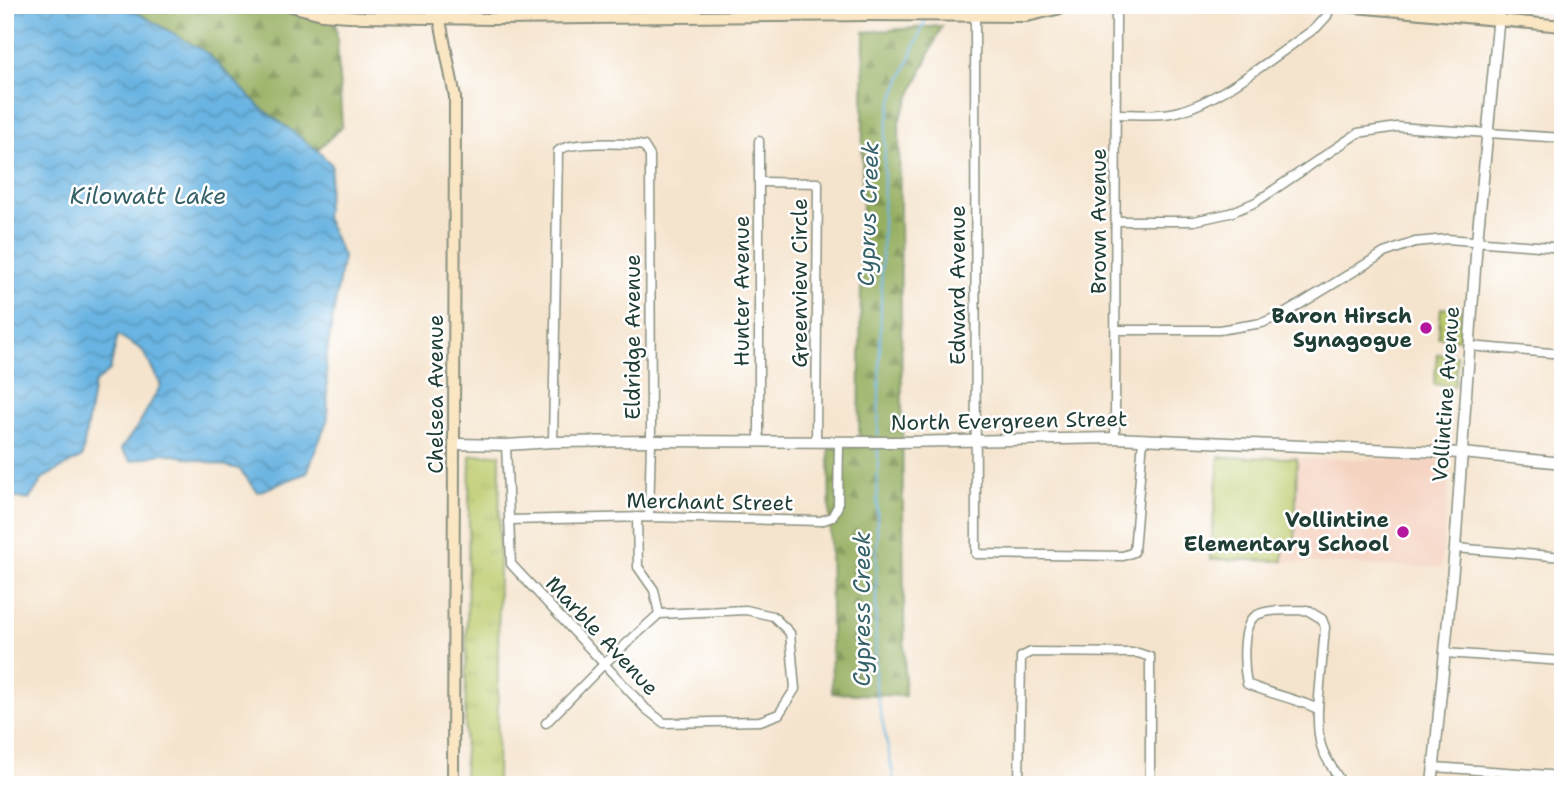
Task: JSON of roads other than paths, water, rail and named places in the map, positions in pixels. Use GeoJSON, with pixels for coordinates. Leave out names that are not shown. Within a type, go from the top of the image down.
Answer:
{"type":"FeatureCollection","features":[{"type":"Feature","properties":{"kind":"main road"},"geometry":{"type":"LineString","coordinates":[[287,5],[322,14],[440,18],[869,10],[912,16],[975,15],[1074,5]]}},
{"type":"Feature","properties":{"kind":"main road","name":"Chelsea Avenue"},"geometry":{"type":"LineString","coordinates":[[437,5],[456,97],[453,785]]}},
{"type":"Feature","properties":{"kind":"main road"},"geometry":{"type":"LineString","coordinates":[[1332,5],[1403,8],[1499,21],[1563,26]]}},
{"type":"Feature","properties":{"kind":"street","name":"Brown Avenue"},"geometry":{"type":"LineString","coordinates":[[1115,438],[1118,221],[1116,5]]}},
{"type":"Feature","properties":{"kind":"street"},"geometry":{"type":"LineString","coordinates":[[1117,114],[1170,114],[1197,107],[1316,28],[1327,16],[1332,5]]}},
{"type":"Feature","properties":{"kind":"street","name":"Vollintine Avenue"},"geometry":{"type":"LineString","coordinates":[[1432,784],[1455,548],[1477,241],[1500,5]]}},
{"type":"Feature","properties":{"kind":"street","name":"Edward Avenue"},"geometry":{"type":"LineString","coordinates":[[975,15],[976,554],[1123,556],[1134,552],[1143,439]]}},
{"type":"Feature","properties":{"kind":"street"},"geometry":{"type":"LineString","coordinates":[[1118,221],[1194,222],[1230,213],[1256,202],[1358,133],[1397,127],[1563,138]]}},
{"type":"Feature","properties":{"kind":"street","name":"Hunter Avenue"},"geometry":{"type":"LineString","coordinates":[[759,141],[759,441]]}},
{"type":"Feature","properties":{"kind":"street","name":"Eldridge Avenue"},"geometry":{"type":"LineString","coordinates":[[553,442],[558,151],[562,147],[576,145],[644,146],[650,156],[649,517]]}},
{"type":"Feature","properties":{"kind":"street","name":"Greenview Circle"},"geometry":{"type":"LineString","coordinates":[[760,182],[818,183],[816,441]]}},
{"type":"Feature","properties":{"kind":"street"},"geometry":{"type":"LineString","coordinates":[[1116,330],[1219,330],[1243,327],[1284,314],[1395,248],[1425,240],[1563,248]]}},
{"type":"Feature","properties":{"kind":"street"},"geometry":{"type":"LineString","coordinates":[[1469,346],[1563,354]]}},
{"type":"Feature","properties":{"kind":"street","name":"North Evergreen Street"},"geometry":{"type":"LineString","coordinates":[[455,444],[1115,438],[1462,453],[1563,463]]}},
{"type":"Feature","properties":{"kind":"street","name":"Merchant Street"},"geometry":{"type":"LineString","coordinates":[[509,520],[649,517],[821,521],[832,517],[838,506],[839,442]]}},
{"type":"Feature","properties":{"kind":"street","name":"Marble Avenue"},"geometry":{"type":"LineString","coordinates":[[506,445],[511,564],[646,709],[664,723],[760,721],[779,714],[794,689],[790,633],[774,616],[746,610],[659,614]]}},
{"type":"Feature","properties":{"kind":"street"},"geometry":{"type":"LineString","coordinates":[[546,723],[604,664],[659,614],[654,590],[638,567],[637,517]]}},
{"type":"Feature","properties":{"kind":"street"},"geometry":{"type":"LineString","coordinates":[[1455,548],[1563,557]]}},
{"type":"Feature","properties":{"kind":"street"},"geometry":{"type":"LineString","coordinates":[[1318,709],[1294,698],[1266,692],[1247,684],[1244,665],[1246,636],[1251,619],[1256,615],[1264,612],[1307,610],[1322,619],[1325,637],[1318,734],[1321,751],[1343,785]]}},
{"type":"Feature","properties":{"kind":"street"},"geometry":{"type":"LineString","coordinates":[[1019,785],[1021,657],[1031,652],[1138,653],[1150,657],[1150,785]]}},
{"type":"Feature","properties":{"kind":"street"},"geometry":{"type":"LineString","coordinates":[[1444,653],[1563,661]]}},
{"type":"Feature","properties":{"kind":"street"},"geometry":{"type":"LineString","coordinates":[[1434,767],[1563,776]]}},
{"type":"Feature","properties":{"kind":"street"},"geometry":{"type":"LineString","coordinates":[[1381,785],[1432,784]]}},
{"type":"Feature","properties":{"kind":"water","name":"Kilowatt Lake"},"geometry":{"type":"Polygon","coordinates":[[[5,5],[124,5],[207,53],[260,107],[317,150],[332,165],[325,217],[343,256],[326,359],[328,418],[307,473],[258,492],[239,469],[165,453],[131,461],[121,449],[161,385],[142,350],[118,335],[110,370],[94,384],[82,457],[43,478],[29,500],[5,496],[5,5]]]}},
{"type":"Feature","properties":{"kind":"waterway","name":"Cyprus Creek"},"geometry":{"type":"LineString","coordinates":[[878,436],[885,136],[891,104],[926,19]]}},
{"type":"Feature","properties":{"kind":"waterway","name":"Cypress Creek"},"geometry":{"type":"LineString","coordinates":[[878,446],[875,684],[895,785]]}},
{"type":"Feature","properties":{"kind":"place","name":"Baron Hirsch Synagogue"},"geometry":{"type":"Point","coordinates":[1426,328]}},
{"type":"Feature","properties":{"kind":"place","name":"Vollintine Elementary School"},"geometry":{"type":"Point","coordinates":[1403,532]}}]}
